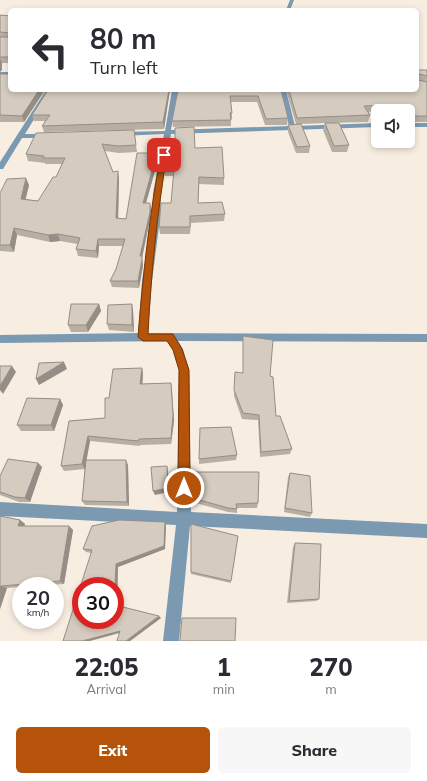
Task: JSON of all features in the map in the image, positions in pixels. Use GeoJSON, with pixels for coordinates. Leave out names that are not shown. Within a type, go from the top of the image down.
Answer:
{"type":"FeatureCollection","features":[{"type":"Feature","properties":{"kind":"street"},"geometry":{"type":"LineString","coordinates":[[0,166],[48,92]]}},
{"type":"Feature","properties":{"kind":"street"},"geometry":{"type":"LineString","coordinates":[[143,337],[147,281],[157,193],[175,92]]}},
{"type":"Feature","properties":{"kind":"street"},"geometry":{"type":"LineString","coordinates":[[284,92],[293,129]]}},
{"type":"Feature","properties":{"kind":"street"},"geometry":{"type":"LineString","coordinates":[[415,125],[427,124]]}},
{"type":"Feature","properties":{"kind":"street"},"geometry":{"type":"LineString","coordinates":[[114,135],[371,125]]}},
{"type":"Feature","properties":{"kind":"street"},"geometry":{"type":"LineString","coordinates":[[20,136],[53,136]]}},
{"type":"Feature","properties":{"kind":"street"},"geometry":{"type":"LineString","coordinates":[[0,339],[143,337],[427,338]]}},
{"type":"Feature","properties":{"kind":"street"},"geometry":{"type":"LineString","coordinates":[[170,337],[178,349],[184,370],[184,518],[171,641]]}},
{"type":"Feature","properties":{"kind":"street"},"geometry":{"type":"LineString","coordinates":[[0,509],[184,518],[266,525],[427,531]]}},
{"type":"Feature","properties":{"kind":"building"},"geometry":{"type":"Polygon","coordinates":[[[0,15],[8,16],[8,33],[0,32],[0,15]]]}},
{"type":"Feature","properties":{"kind":"building"},"geometry":{"type":"Polygon","coordinates":[[[0,37],[8,37],[8,57],[0,57],[0,37]]]}},
{"type":"Feature","properties":{"kind":"building"},"geometry":{"type":"Polygon","coordinates":[[[419,70],[427,70],[427,76],[419,74],[419,70]]]}},
{"type":"Feature","properties":{"kind":"building"},"geometry":{"type":"Polygon","coordinates":[[[0,74],[8,74],[8,92],[38,92],[22,116],[0,115],[0,74]]]}},
{"type":"Feature","properties":{"kind":"building"},"geometry":{"type":"Polygon","coordinates":[[[419,80],[427,82],[427,116],[415,116],[415,104],[371,104],[371,106],[364,106],[370,115],[297,118],[290,92],[419,92],[419,80]]]}},
{"type":"Feature","properties":{"kind":"building"},"geometry":{"type":"Polygon","coordinates":[[[47,92],[169,92],[163,122],[42,126],[50,115],[32,115],[47,92]]]}},
{"type":"Feature","properties":{"kind":"building"},"geometry":{"type":"Polygon","coordinates":[[[178,92],[282,92],[288,118],[266,119],[258,96],[230,96],[232,113],[230,113],[231,120],[172,121],[178,92]]]}},
{"type":"Feature","properties":{"kind":"building"},"geometry":{"type":"Polygon","coordinates":[[[325,123],[339,123],[349,145],[334,146],[325,123]]]}},
{"type":"Feature","properties":{"kind":"building"},"geometry":{"type":"Polygon","coordinates":[[[301,124],[310,146],[297,147],[288,125],[301,124]]]}},
{"type":"Feature","properties":{"kind":"building"},"geometry":{"type":"Polygon","coordinates":[[[194,127],[195,148],[222,147],[224,178],[199,177],[198,203],[222,202],[225,214],[190,216],[190,227],[159,227],[161,203],[171,203],[174,169],[165,169],[168,148],[175,148],[175,128],[194,127]]]}},
{"type":"Feature","properties":{"kind":"building"},"geometry":{"type":"Polygon","coordinates":[[[134,130],[136,145],[118,146],[102,144],[113,172],[118,171],[116,218],[126,219],[137,153],[157,153],[143,203],[150,203],[150,212],[140,256],[142,256],[142,259],[138,281],[110,281],[116,269],[125,239],[98,239],[96,251],[76,249],[80,238],[58,234],[48,235],[14,228],[10,245],[0,245],[0,193],[7,179],[26,178],[21,199],[38,201],[53,177],[56,177],[65,158],[43,158],[44,156],[26,154],[36,133],[134,130]]]}},
{"type":"Feature","properties":{"kind":"building"},"geometry":{"type":"Polygon","coordinates":[[[71,304],[99,304],[86,325],[68,325],[71,304]]]}},
{"type":"Feature","properties":{"kind":"building"},"geometry":{"type":"Polygon","coordinates":[[[132,304],[132,325],[107,324],[108,305],[132,304]]]}},
{"type":"Feature","properties":{"kind":"building"},"geometry":{"type":"Polygon","coordinates":[[[243,336],[273,340],[270,376],[273,377],[276,416],[280,416],[292,449],[261,452],[259,415],[243,413],[234,390],[235,372],[243,373],[243,336]]]}},
{"type":"Feature","properties":{"kind":"building"},"geometry":{"type":"Polygon","coordinates":[[[64,362],[36,379],[39,363],[64,362]]]}},
{"type":"Feature","properties":{"kind":"building"},"geometry":{"type":"Polygon","coordinates":[[[0,366],[12,366],[0,386],[0,366]]]}},
{"type":"Feature","properties":{"kind":"building"},"geometry":{"type":"Polygon","coordinates":[[[142,368],[140,384],[171,383],[173,415],[171,438],[139,439],[138,441],[88,436],[82,464],[61,466],[69,421],[105,418],[105,398],[109,398],[113,369],[142,368]]]}},
{"type":"Feature","properties":{"kind":"building"},"geometry":{"type":"Polygon","coordinates":[[[27,398],[60,399],[51,425],[17,425],[27,398]]]}},
{"type":"Feature","properties":{"kind":"building"},"geometry":{"type":"Polygon","coordinates":[[[231,427],[237,455],[199,459],[200,428],[231,427]]]}},
{"type":"Feature","properties":{"kind":"building"},"geometry":{"type":"Polygon","coordinates":[[[8,459],[38,463],[25,498],[15,497],[0,492],[0,476],[8,459]]]}},
{"type":"Feature","properties":{"kind":"building"},"geometry":{"type":"Polygon","coordinates":[[[86,460],[126,460],[127,502],[82,501],[86,460]]]}},
{"type":"Feature","properties":{"kind":"building"},"geometry":{"type":"Polygon","coordinates":[[[167,466],[168,488],[153,491],[151,467],[167,466]]]}},
{"type":"Feature","properties":{"kind":"building"},"geometry":{"type":"Polygon","coordinates":[[[195,472],[259,472],[258,503],[236,504],[237,509],[196,499],[195,472]]]}},
{"type":"Feature","properties":{"kind":"building"},"geometry":{"type":"Polygon","coordinates":[[[290,473],[310,476],[312,513],[285,508],[290,473]]]}},
{"type":"Feature","properties":{"kind":"building"},"geometry":{"type":"Polygon","coordinates":[[[0,516],[20,520],[18,526],[69,526],[61,577],[12,577],[12,585],[1,586],[0,589],[0,516]]]}},
{"type":"Feature","properties":{"kind":"building"},"geometry":{"type":"Polygon","coordinates":[[[119,520],[165,522],[164,546],[116,564],[115,577],[83,577],[92,550],[83,549],[92,526],[119,520]]]}},
{"type":"Feature","properties":{"kind":"building"},"geometry":{"type":"Polygon","coordinates":[[[191,524],[238,536],[231,581],[191,572],[191,524]]]}},
{"type":"Feature","properties":{"kind":"building"},"geometry":{"type":"Polygon","coordinates":[[[295,543],[321,544],[319,599],[289,601],[295,543]]]}},
{"type":"Feature","properties":{"kind":"building"},"geometry":{"type":"Polygon","coordinates":[[[124,607],[159,616],[126,641],[117,641],[120,631],[82,641],[63,641],[72,613],[72,629],[124,629],[124,607]]]}},
{"type":"Feature","properties":{"kind":"building"},"geometry":{"type":"Polygon","coordinates":[[[182,618],[236,618],[235,641],[180,641],[182,618]]]}},
{"type":"Feature","properties":{"kind":"route"},"geometry":{"type":"LineString","coordinates":[[164,155],[157,193],[156,219],[147,281],[143,337],[170,337],[178,349],[184,370],[184,488]]}}]}
